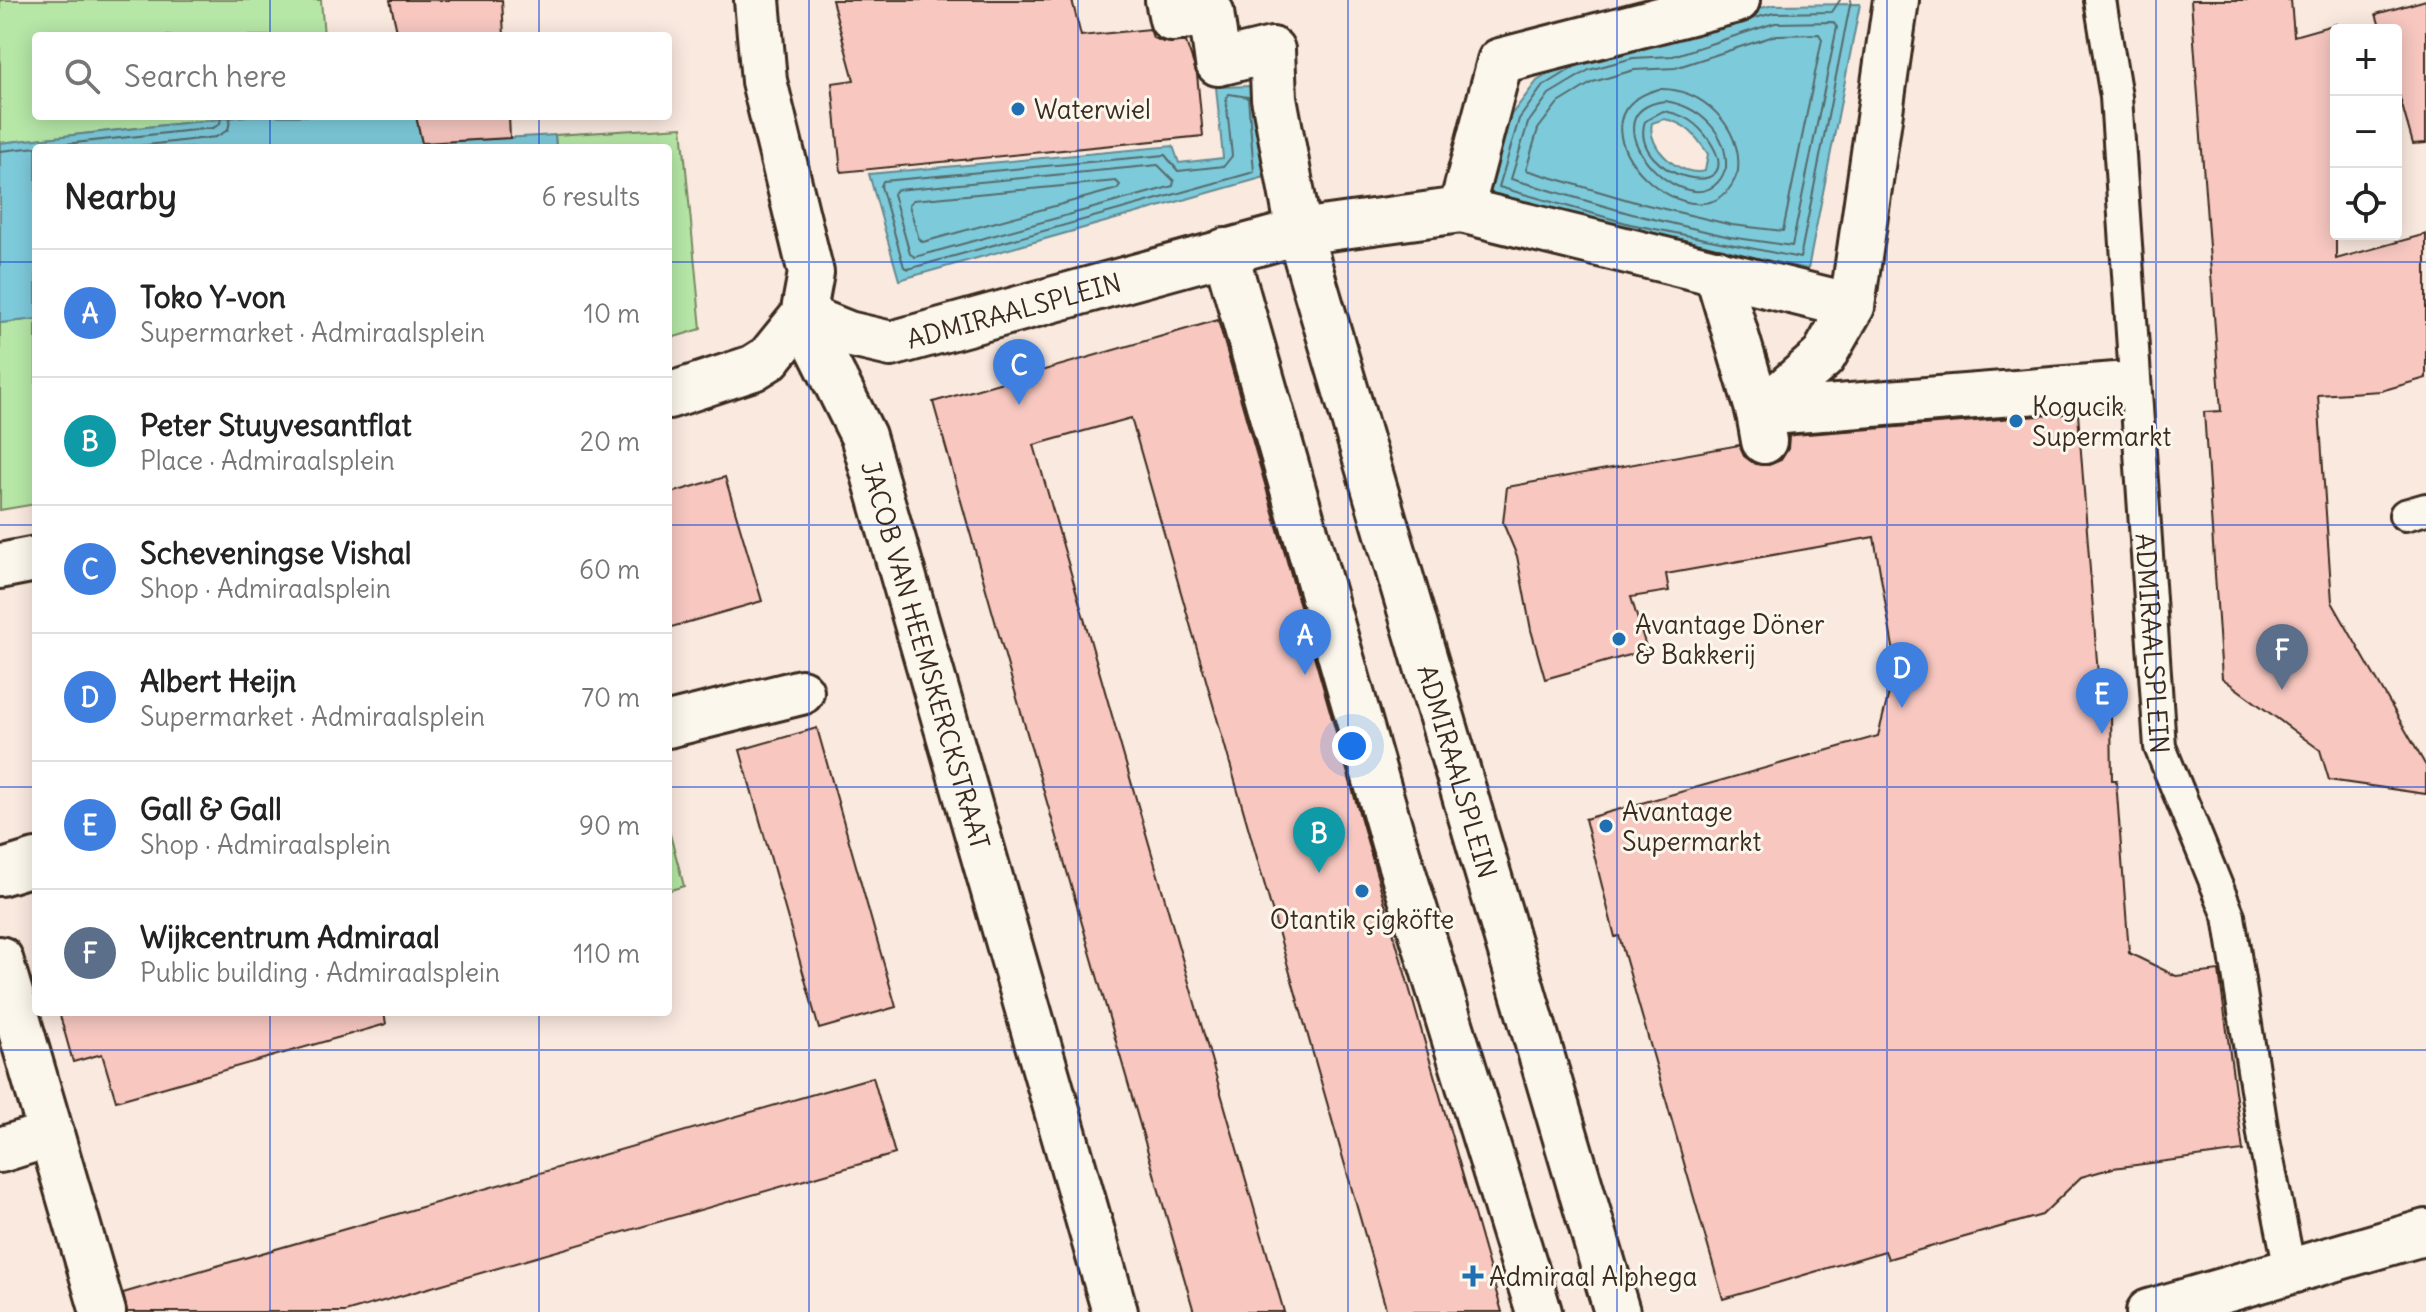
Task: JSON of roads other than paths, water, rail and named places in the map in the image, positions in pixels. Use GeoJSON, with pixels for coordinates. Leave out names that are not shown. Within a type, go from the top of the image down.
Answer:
{"type":"FeatureCollection","features":[{"type":"Feature","properties":{"kind":"street"},"geometry":{"type":"LineString","coordinates":[[672,395],[753,368],[769,358],[803,316],[811,273],[764,81],[757,0]]}},
{"type":"Feature","properties":{"kind":"street"},"geometry":{"type":"LineString","coordinates":[[1168,0],[1172,19],[1211,12],[1218,63],[1272,50],[1274,98],[1299,232]]}},
{"type":"Feature","properties":{"kind":"street"},"geometry":{"type":"LineString","coordinates":[[1461,210],[1500,61],[1737,0]]}},
{"type":"Feature","properties":{"kind":"street"},"geometry":{"type":"LineString","coordinates":[[1761,427],[1823,357],[1852,306],[1896,0]]}},
{"type":"Feature","properties":{"kind":"street","name":"ADMIRAALSPLEIN"},"geometry":{"type":"LineString","coordinates":[[803,316],[848,334],[891,344],[1299,232],[1461,210],[1852,306]]}},
{"type":"Feature","properties":{"kind":"street","name":"ADMIRAALSPLEIN"},"geometry":{"type":"LineString","coordinates":[[1299,232],[1617,1312]]}},
{"type":"Feature","properties":{"kind":"street"},"geometry":{"type":"LineString","coordinates":[[1225,251],[1394,843],[1539,1312]]}},
{"type":"Feature","properties":{"kind":"street"},"geometry":{"type":"LineString","coordinates":[[1717,272],[1761,427]]}},
{"type":"Feature","properties":{"kind":"street","name":"JACOB VAN HEEMSKERCKSTRAAT"},"geometry":{"type":"LineString","coordinates":[[803,316],[863,436],[1115,1312]]}},
{"type":"Feature","properties":{"kind":"street"},"geometry":{"type":"LineString","coordinates":[[1761,427],[2116,385]]}},
{"type":"Feature","properties":{"kind":"street"},"geometry":{"type":"LineString","coordinates":[[0,566],[32,560]]}},
{"type":"Feature","properties":{"kind":"street"},"geometry":{"type":"LineString","coordinates":[[672,724],[801,692]]}},
{"type":"Feature","properties":{"kind":"street"},"geometry":{"type":"LineString","coordinates":[[0,873],[32,863]]}},
{"type":"Feature","properties":{"kind":"street"},"geometry":{"type":"LineString","coordinates":[[0,959],[103,1312]]}},
{"type":"Feature","properties":{"kind":"street"},"geometry":{"type":"LineString","coordinates":[[0,1150],[51,1134]]}},
{"type":"Feature","properties":{"kind":"street"},"geometry":{"type":"LineString","coordinates":[[2149,1312],[2426,1232]]}},
{"type":"Feature","properties":{"kind":"lane","name":"ADMIRAALSPLEIN"},"geometry":{"type":"LineString","coordinates":[[2100,0],[2116,97],[2160,747],[2229,916],[2253,1078],[2290,1270]]}},
{"type":"Feature","properties":{"kind":"water"},"geometry":{"type":"Polygon","coordinates":[[[1860,4],[1808,269],[1628,231],[1487,192],[1511,115],[1537,81],[1581,54],[1773,5],[1860,4]],[[1664,119],[1652,123],[1654,142],[1660,151],[1686,170],[1705,171],[1708,154],[1699,142],[1690,131],[1664,119]]]}},
{"type":"Feature","properties":{"kind":"water"},"geometry":{"type":"Polygon","coordinates":[[[1255,86],[1265,177],[899,280],[869,174],[1173,146],[1179,163],[1223,158],[1216,87],[1255,86]]]}},
{"type":"Feature","properties":{"kind":"water"},"geometry":{"type":"Polygon","coordinates":[[[211,120],[417,120],[422,143],[555,135],[556,144],[32,144],[32,319],[0,323],[0,143],[211,120]]]}},
{"type":"Feature","properties":{"kind":"place","name":"Waterwiel"},"geometry":{"type":"Point","coordinates":[1018,109]}},
{"type":"Feature","properties":{"kind":"place","name":"Scheveningse Vishal"},"geometry":{"type":"Point","coordinates":[1019,405]}},
{"type":"Feature","properties":{"kind":"place","name":"Kogucik Supermarkt"},"geometry":{"type":"Point","coordinates":[2016,421]}},
{"type":"Feature","properties":{"kind":"place","name":"Avantage Döner & Bakkerij"},"geometry":{"type":"Point","coordinates":[1619,639]}},
{"type":"Feature","properties":{"kind":"place","name":"Toko Y-von"},"geometry":{"type":"Point","coordinates":[1305,675]}},
{"type":"Feature","properties":{"kind":"place","name":"Wijkcentrum Admiraal"},"geometry":{"type":"Point","coordinates":[2282,690]}},
{"type":"Feature","properties":{"kind":"place","name":"Albert Heijn"},"geometry":{"type":"Point","coordinates":[1902,708]}},
{"type":"Feature","properties":{"kind":"place","name":"Gall & Gall"},"geometry":{"type":"Point","coordinates":[2102,734]}},
{"type":"Feature","properties":{"kind":"place","name":"Avantage Supermarkt"},"geometry":{"type":"Point","coordinates":[1606,826]}},
{"type":"Feature","properties":{"kind":"place","name":"Peter Stuyvesantflat"},"geometry":{"type":"Point","coordinates":[1319,873]}},
{"type":"Feature","properties":{"kind":"place","name":"Otantik çigköfte"},"geometry":{"type":"Point","coordinates":[1362,891]}},
{"type":"Feature","properties":{"kind":"place","name":"Admiraal Alphega"},"geometry":{"type":"Point","coordinates":[1473,1276]}}]}
